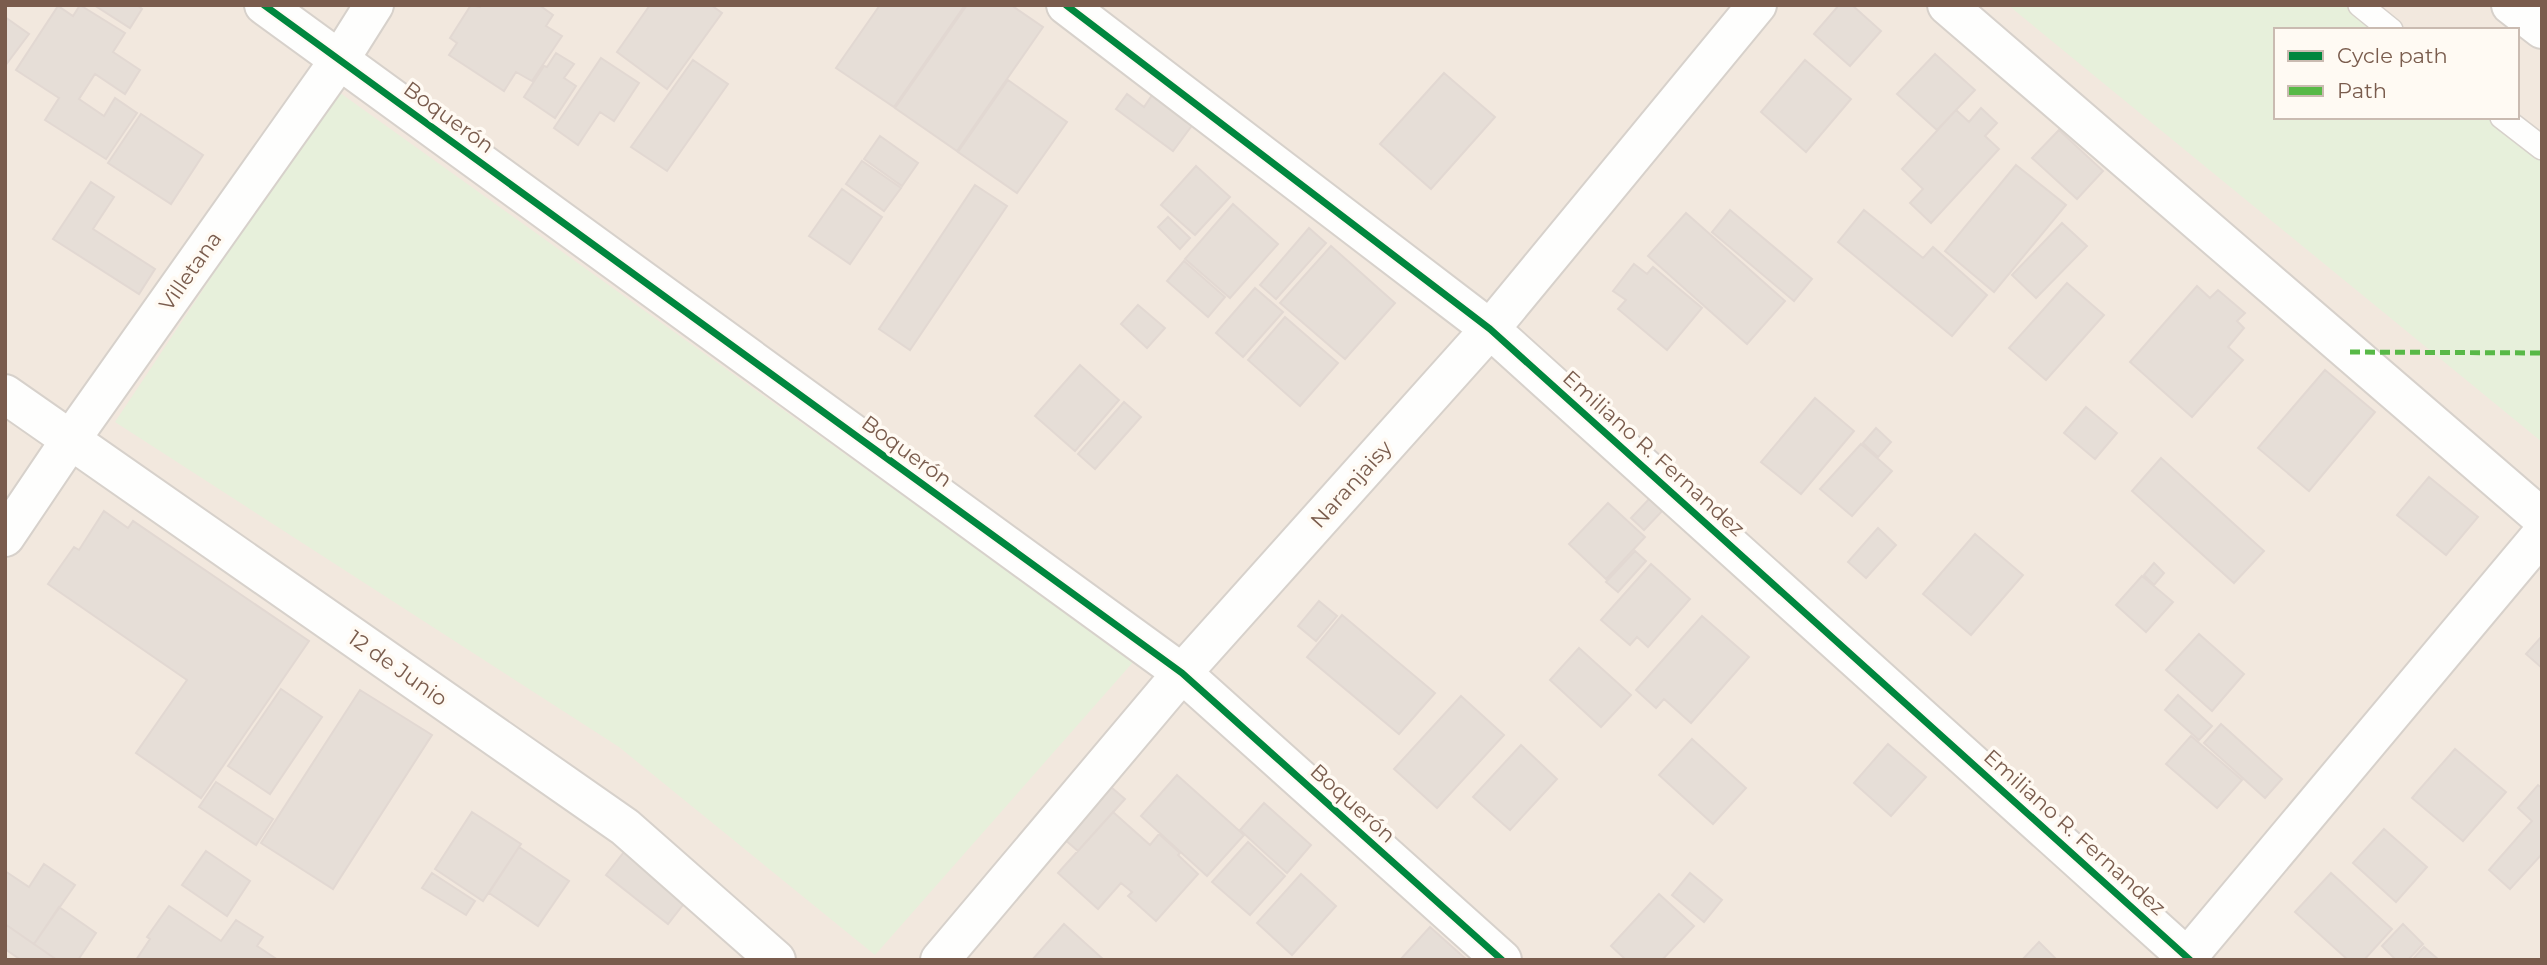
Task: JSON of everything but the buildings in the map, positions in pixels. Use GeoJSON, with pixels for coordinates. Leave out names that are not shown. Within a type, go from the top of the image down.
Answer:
{"type":"FeatureCollection","features":[{"type":"Feature","properties":{"kind":"street","name":"Boquerón"},"geometry":{"type":"LineString","coordinates":[[264,5],[1182,673],[1502,960]]}},
{"type":"Feature","properties":{"kind":"street","name":"Villetana"},"geometry":{"type":"LineString","coordinates":[[5,537],[71,439],[340,59],[374,5]]}},
{"type":"Feature","properties":{"kind":"street","name":"Emiliano R. Fernandez"},"geometry":{"type":"LineString","coordinates":[[1066,5],[1490,329],[2187,959]]}},
{"type":"Feature","properties":{"kind":"street","name":"Naranjaisy"},"geometry":{"type":"LineString","coordinates":[[940,960],[1182,673],[1490,329],[1757,5]]}},
{"type":"Feature","properties":{"kind":"street"},"geometry":{"type":"LineString","coordinates":[[1947,5],[2542,518]]}},
{"type":"Feature","properties":{"kind":"street"},"geometry":{"type":"LineString","coordinates":[[2511,5],[2542,29]]}},
{"type":"Feature","properties":{"kind":"street","name":"12 de Junio"},"geometry":{"type":"LineString","coordinates":[[5,394],[625,827],[776,960]]}},
{"type":"Feature","properties":{"kind":"street"},"geometry":{"type":"LineString","coordinates":[[2187,959],[2542,534]]}},
{"type":"Feature","properties":{"kind":"lane"},"geometry":{"type":"LineString","coordinates":[[2360,5],[2389,28]]}},
{"type":"Feature","properties":{"kind":"lane"},"geometry":{"type":"LineString","coordinates":[[2505,119],[2542,148]]}},
{"type":"Feature","properties":{"kind":"shaded area"},"geometry":{"type":"Polygon","coordinates":[[[5,5],[2542,5],[2542,960],[5,960],[5,5]]]}},
{"type":"Feature","properties":{"kind":"green space"},"geometry":{"type":"Polygon","coordinates":[[[2008,5],[2374,5],[2401,28],[2274,28],[2274,119],[2510,119],[2542,146],[2542,442],[2008,5]]]}},
{"type":"Feature","properties":{"kind":"green space"},"geometry":{"type":"Polygon","coordinates":[[[336,90],[1134,661],[875,955],[619,747],[115,422],[336,90]]]}},
{"type":"Feature","properties":{"kind":"marked path"},"geometry":{"type":"LineString","coordinates":[[2350,352],[2542,353]]}},
{"type":"Feature","properties":{"kind":"cycle path"},"geometry":{"type":"LineString","coordinates":[[264,5],[1182,673],[1502,960]]}},
{"type":"Feature","properties":{"kind":"cycle path"},"geometry":{"type":"LineString","coordinates":[[1066,5],[1490,329],[2190,960]]}}]}
